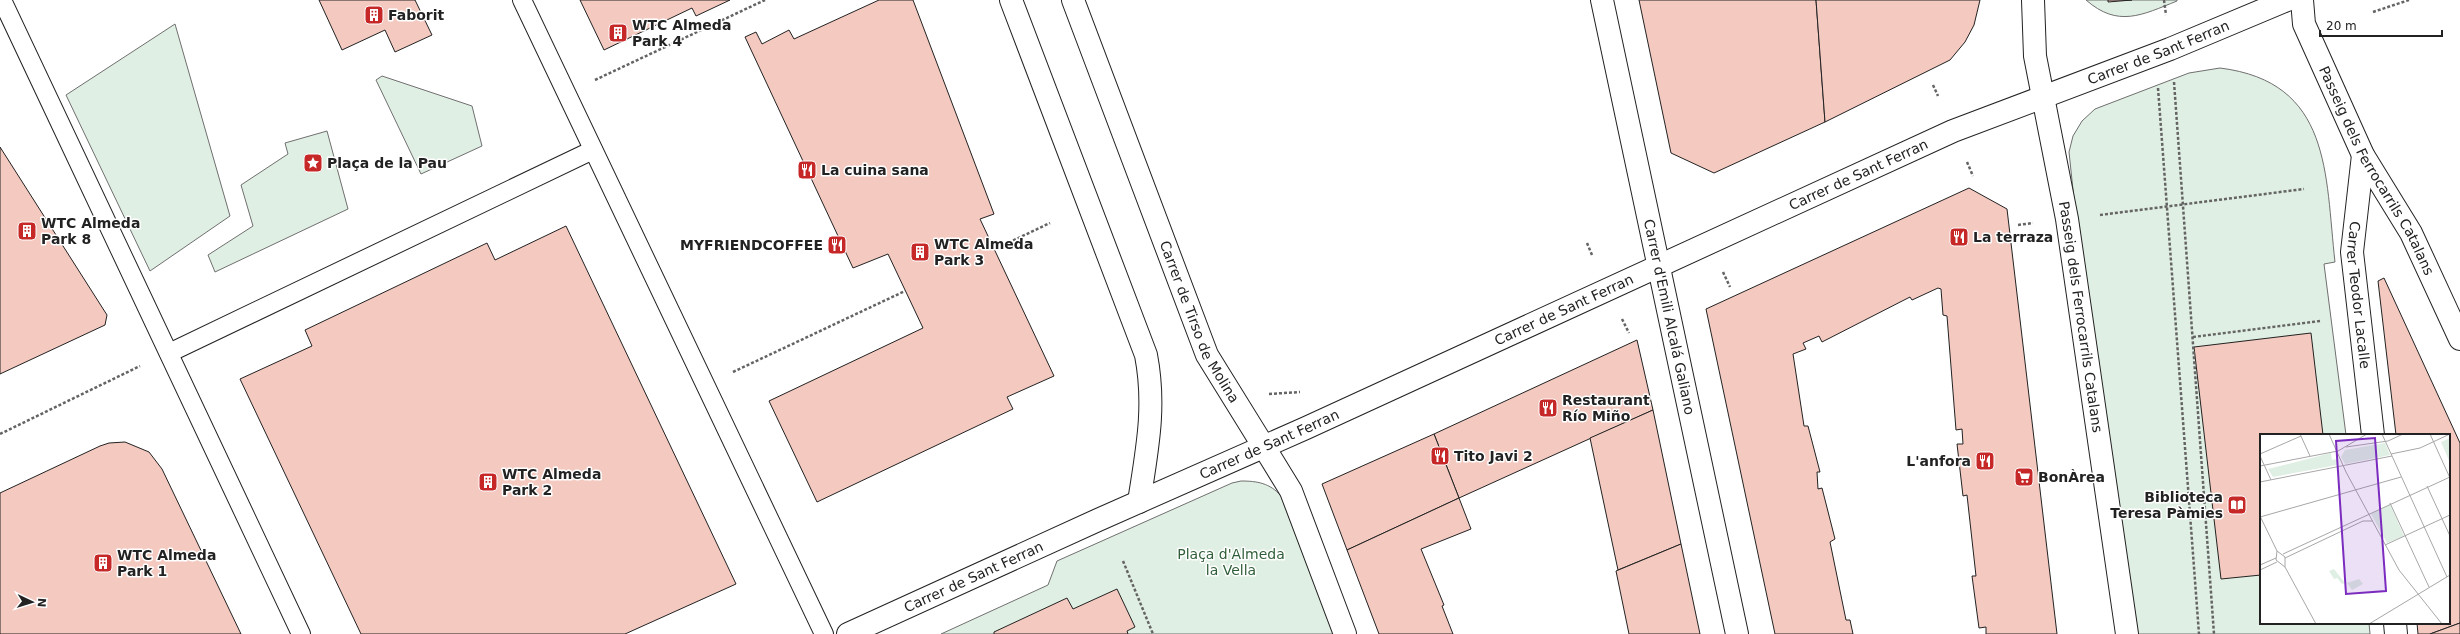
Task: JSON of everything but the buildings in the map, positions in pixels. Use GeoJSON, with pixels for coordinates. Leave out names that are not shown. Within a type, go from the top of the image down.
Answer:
{"type":"FeatureCollection","features":[{"type":"Feature","properties":{"kind":"street"},"geometry":{"type":"LineString","coordinates":[[1011,0],[1146,355],[1152,403],[1150,437],[1138,502]]}},
{"type":"Feature","properties":{"kind":"street","name":"Carrer de Tirso de Molina"},"geometry":{"type":"LineString","coordinates":[[1073,0],[1207,355],[1291,491],[1345,634]]}},
{"type":"Feature","properties":{"kind":"street","name":"Carrer d'Emili Alcalá Galiano"},"geometry":{"type":"LineString","coordinates":[[1602,0],[1737,634]]}},
{"type":"Feature","properties":{"kind":"street","name":"Passeig dels Ferrocarrils Catalans"},"geometry":{"type":"LineString","coordinates":[[2033,0],[2035,56],[2045,97],[2067,219],[2126,634]]}},
{"type":"Feature","properties":{"kind":"street","name":"Carrer de Sant Ferran"},"geometry":{"type":"LineString","coordinates":[[848,634],[1138,502],[1264,447],[1953,131],[2170,49],[2287,0]]}},
{"type":"Feature","properties":{"kind":"street","name":"Passeig dels Ferrocarrils Catalans"},"geometry":{"type":"LineString","coordinates":[[2302,0],[2304,24],[2363,155],[2411,233],[2460,339]]}},
{"type":"Feature","properties":{"kind":"street","name":"Carrer Teodor Lacalle"},"geometry":{"type":"LineString","coordinates":[[2363,155],[2352,252],[2373,434]]}},
{"type":"Feature","properties":{"kind":"street"},"geometry":{"type":"LineString","coordinates":[[2395,624],[2396,634]]}},
{"type":"Feature","properties":{"kind":"lane"},"geometry":{"type":"LineString","coordinates":[[2,0],[301,634]]}},
{"type":"Feature","properties":{"kind":"lane"},"geometry":{"type":"LineString","coordinates":[[522,0],[824,634]]}},
{"type":"Feature","properties":{"kind":"lane"},"geometry":{"type":"LineString","coordinates":[[168,353],[594,150]]}},
{"type":"Feature","properties":{"kind":"path"},"geometry":{"type":"LineString","coordinates":[[567,94],[765,0]]}},
{"type":"Feature","properties":{"kind":"path"},"geometry":{"type":"LineString","coordinates":[[2164,0],[2167,18]]}},
{"type":"Feature","properties":{"kind":"path"},"geometry":{"type":"LineString","coordinates":[[2373,12],[2409,0]]}},
{"type":"Feature","properties":{"kind":"path"},"geometry":{"type":"LineString","coordinates":[[1933,85],[1938,96]]}},
{"type":"Feature","properties":{"kind":"path"},"geometry":{"type":"LineString","coordinates":[[2158,85],[2199,634]]}},
{"type":"Feature","properties":{"kind":"path"},"geometry":{"type":"LineString","coordinates":[[2175,92],[2214,634]]}},
{"type":"Feature","properties":{"kind":"path"},"geometry":{"type":"LineString","coordinates":[[2098,216],[2304,189]]}},
{"type":"Feature","properties":{"kind":"path"},"geometry":{"type":"LineString","coordinates":[[994,250],[1050,223]]}},
{"type":"Feature","properties":{"kind":"path"},"geometry":{"type":"LineString","coordinates":[[1587,243],[1592,256]]}},
{"type":"Feature","properties":{"kind":"path"},"geometry":{"type":"LineString","coordinates":[[705,385],[905,291]]}},
{"type":"Feature","properties":{"kind":"path"},"geometry":{"type":"LineString","coordinates":[[2193,337],[2320,321]]}},
{"type":"Feature","properties":{"kind":"path"},"geometry":{"type":"LineString","coordinates":[[0,434],[168,353]]}},
{"type":"Feature","properties":{"kind":"path"},"geometry":{"type":"LineString","coordinates":[[1124,561],[1153,634]]}},
{"type":"Feature","properties":{"kind":"green space"},"geometry":{"type":"Polygon","coordinates":[[[2086,0],[2177,1],[2153,11],[2130,16],[2120,16],[2109,14],[2098,9],[2086,0]]]}},
{"type":"Feature","properties":{"kind":"green space"},"geometry":{"type":"Polygon","coordinates":[[[175,24],[230,216],[150,271],[66,95],[175,24]]]}},
{"type":"Feature","properties":{"kind":"green space"},"geometry":{"type":"Polygon","coordinates":[[[2220,68],[2257,77],[2284,92],[2303,112],[2316,137],[2324,166],[2329,197],[2335,262],[2324,264],[2346,434],[2260,434],[2260,624],[2369,624],[2370,634],[2137,634],[2076,218],[2069,152],[2073,136],[2082,121],[2095,109],[2189,73],[2220,68]]]}},
{"type":"Feature","properties":{"kind":"green space"},"geometry":{"type":"Polygon","coordinates":[[[382,76],[472,106],[482,146],[421,174],[376,80],[382,76]]]}},
{"type":"Feature","properties":{"kind":"green space"},"geometry":{"type":"Polygon","coordinates":[[[327,131],[348,209],[215,272],[208,255],[253,226],[241,185],[288,154],[285,143],[327,131]]]}},
{"type":"Feature","properties":{"kind":"green space","name":"Plaça d'Almeda la Vella"},"geometry":{"type":"Polygon","coordinates":[[[1241,481],[1263,484],[1272,488],[1281,496],[1334,634],[941,634],[1048,585],[1057,561],[1232,483],[1241,481]]]}},
{"type":"Feature","properties":{"kind":"place","name":"Faborit"},"geometry":{"type":"Point","coordinates":[374,15]}},
{"type":"Feature","properties":{"kind":"place","name":"WTC Almeda Park 4"},"geometry":{"type":"Point","coordinates":[618,33]}},
{"type":"Feature","properties":{"kind":"place","name":"Plaça de la Pau"},"geometry":{"type":"Point","coordinates":[313,163]}},
{"type":"Feature","properties":{"kind":"place","name":"La cuina sana"},"geometry":{"type":"Point","coordinates":[807,170]}},
{"type":"Feature","properties":{"kind":"place","name":"WTC Almeda Park 8"},"geometry":{"type":"Point","coordinates":[27,231]}},
{"type":"Feature","properties":{"kind":"place","name":"La terraza"},"geometry":{"type":"Point","coordinates":[1959,237]}},
{"type":"Feature","properties":{"kind":"place","name":"MYFRIENDCOFFEE"},"geometry":{"type":"Point","coordinates":[837,245]}},
{"type":"Feature","properties":{"kind":"place","name":"WTC Almeda Park 3"},"geometry":{"type":"Point","coordinates":[920,252]}},
{"type":"Feature","properties":{"kind":"place","name":"Restaurant Río Miño"},"geometry":{"type":"Point","coordinates":[1548,408]}},
{"type":"Feature","properties":{"kind":"place","name":"Tito Javi 2"},"geometry":{"type":"Point","coordinates":[1440,456]}},
{"type":"Feature","properties":{"kind":"place","name":"L'anfora"},"geometry":{"type":"Point","coordinates":[1985,461]}},
{"type":"Feature","properties":{"kind":"place","name":"BonÀrea"},"geometry":{"type":"Point","coordinates":[2024,477]}},
{"type":"Feature","properties":{"kind":"place","name":"WTC Almeda Park 2"},"geometry":{"type":"Point","coordinates":[488,482]}},
{"type":"Feature","properties":{"kind":"place","name":"Biblioteca Teresa Pàmies"},"geometry":{"type":"Point","coordinates":[2237,505]}},
{"type":"Feature","properties":{"kind":"place","name":"WTC Almeda Park 1"},"geometry":{"type":"Point","coordinates":[103,563]}}]}
